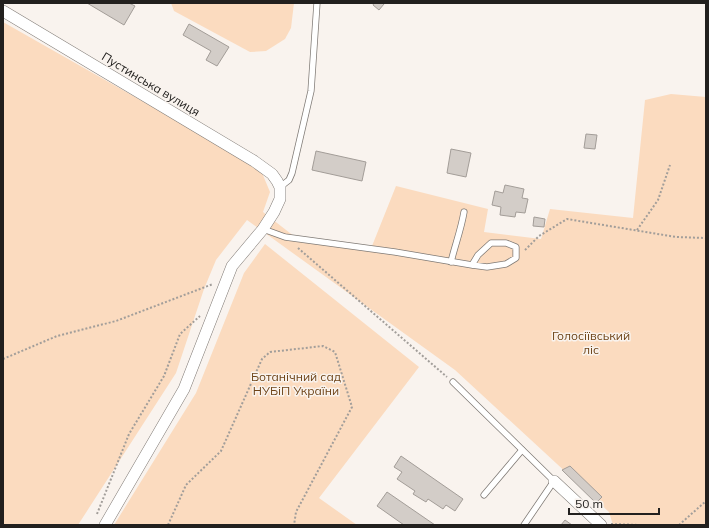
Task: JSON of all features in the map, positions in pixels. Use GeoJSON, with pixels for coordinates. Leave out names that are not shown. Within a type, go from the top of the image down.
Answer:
{"type":"FeatureCollection","features":[{"type":"Feature","properties":{"kind":"street","name":"Пустинська вулиця"},"geometry":{"type":"LineString","coordinates":[[3,11],[254,161],[272,174],[280,187]]}},
{"type":"Feature","properties":{"kind":"street"},"geometry":{"type":"LineString","coordinates":[[105,525],[184,389],[232,266],[263,229],[274,212],[280,199],[280,187]]}},
{"type":"Feature","properties":{"kind":"street"},"geometry":{"type":"LineString","coordinates":[[554,481],[601,524]]}},
{"type":"Feature","properties":{"kind":"lane"},"geometry":{"type":"LineString","coordinates":[[280,187],[289,180],[292,173],[311,91],[317,3]]}},
{"type":"Feature","properties":{"kind":"lane"},"geometry":{"type":"LineString","coordinates":[[451,262],[454,248],[462,228],[464,212]]}},
{"type":"Feature","properties":{"kind":"lane"},"geometry":{"type":"LineString","coordinates":[[263,229],[285,237],[395,252],[451,262],[472,265],[487,267],[506,264],[516,258],[516,247],[506,243],[491,243],[478,255],[472,265]]}},
{"type":"Feature","properties":{"kind":"lane"},"geometry":{"type":"LineString","coordinates":[[453,382],[554,481],[524,525]]}},
{"type":"Feature","properties":{"kind":"lane"},"geometry":{"type":"LineString","coordinates":[[484,495],[522,450]]}},
{"type":"Feature","properties":{"kind":"path"},"geometry":{"type":"LineString","coordinates":[[637,230],[658,200],[670,165]]}},
{"type":"Feature","properties":{"kind":"path"},"geometry":{"type":"LineString","coordinates":[[516,258],[539,236],[567,219],[676,237],[706,238]]}},
{"type":"Feature","properties":{"kind":"path"},"geometry":{"type":"LineString","coordinates":[[285,237],[453,382]]}},
{"type":"Feature","properties":{"kind":"path"},"geometry":{"type":"LineString","coordinates":[[3,359],[57,336],[116,321],[204,288]]}},
{"type":"Feature","properties":{"kind":"path"},"geometry":{"type":"LineString","coordinates":[[96,518],[129,434],[164,376],[180,334],[201,314]]}},
{"type":"Feature","properties":{"kind":"path"},"geometry":{"type":"LineString","coordinates":[[168,525],[186,485],[220,451],[262,359],[270,352],[323,346],[335,352],[352,407],[296,512],[294,525]]}},
{"type":"Feature","properties":{"kind":"path"},"geometry":{"type":"LineString","coordinates":[[679,525],[706,501]]}},
{"type":"Feature","properties":{"kind":"path"},"geometry":{"type":"LineString","coordinates":[[601,524],[640,525]]}},
{"type":"Feature","properties":{"kind":"green space"},"geometry":{"type":"Polygon","coordinates":[[[171,3],[294,3],[291,28],[285,39],[266,51],[250,52],[174,11],[171,3]]]}},
{"type":"Feature","properties":{"kind":"green space","name":"Голосіївський ліс"},"geometry":{"type":"Polygon","coordinates":[[[3,22],[260,168],[270,192],[263,212],[295,237],[372,246],[396,186],[488,209],[484,232],[541,239],[550,209],[633,218],[645,100],[671,94],[706,97],[706,525],[613,525],[609,512],[455,370],[247,220],[216,260],[204,289],[176,373],[78,525],[3,525],[3,22]]]}},
{"type":"Feature","properties":{"kind":"green space","name":"Ботанічний сад НУБіП України"},"geometry":{"type":"Polygon","coordinates":[[[265,244],[419,367],[319,498],[357,525],[114,525],[196,393],[244,273],[265,244]]]}},
{"type":"Feature","properties":{"kind":"building"},"geometry":{"type":"Polygon","coordinates":[[[87,3],[129,3],[135,6],[124,25],[87,3]]]}},
{"type":"Feature","properties":{"kind":"building"},"geometry":{"type":"Polygon","coordinates":[[[374,3],[384,4],[379,10],[373,5],[374,3]]]}},
{"type":"Feature","properties":{"kind":"building"},"geometry":{"type":"Polygon","coordinates":[[[189,24],[229,47],[217,66],[206,60],[211,51],[183,35],[189,24]]]}},
{"type":"Feature","properties":{"kind":"building"},"geometry":{"type":"Polygon","coordinates":[[[586,134],[597,135],[595,149],[584,148],[586,134]]]}},
{"type":"Feature","properties":{"kind":"building"},"geometry":{"type":"Polygon","coordinates":[[[451,149],[471,153],[466,177],[447,173],[451,149]]]}},
{"type":"Feature","properties":{"kind":"building"},"geometry":{"type":"Polygon","coordinates":[[[316,151],[366,162],[362,181],[312,170],[316,151]]]}},
{"type":"Feature","properties":{"kind":"building"},"geometry":{"type":"Polygon","coordinates":[[[505,185],[524,189],[522,198],[528,199],[525,213],[516,212],[515,217],[500,215],[501,207],[492,205],[495,191],[503,193],[505,185]]]}},
{"type":"Feature","properties":{"kind":"building"},"geometry":{"type":"Polygon","coordinates":[[[534,217],[545,219],[544,227],[533,226],[534,217]]]}},
{"type":"Feature","properties":{"kind":"building"},"geometry":{"type":"Polygon","coordinates":[[[401,456],[463,499],[455,511],[446,505],[443,509],[428,499],[426,502],[413,494],[415,491],[397,479],[402,472],[394,467],[401,456]]]}},
{"type":"Feature","properties":{"kind":"building"},"geometry":{"type":"Polygon","coordinates":[[[570,466],[602,497],[596,503],[562,470],[570,466]]]}},
{"type":"Feature","properties":{"kind":"building"},"geometry":{"type":"Polygon","coordinates":[[[387,492],[435,525],[404,525],[377,506],[387,492]]]}},
{"type":"Feature","properties":{"kind":"building"},"geometry":{"type":"Polygon","coordinates":[[[565,520],[572,525],[561,525],[565,520]]]}}]}
